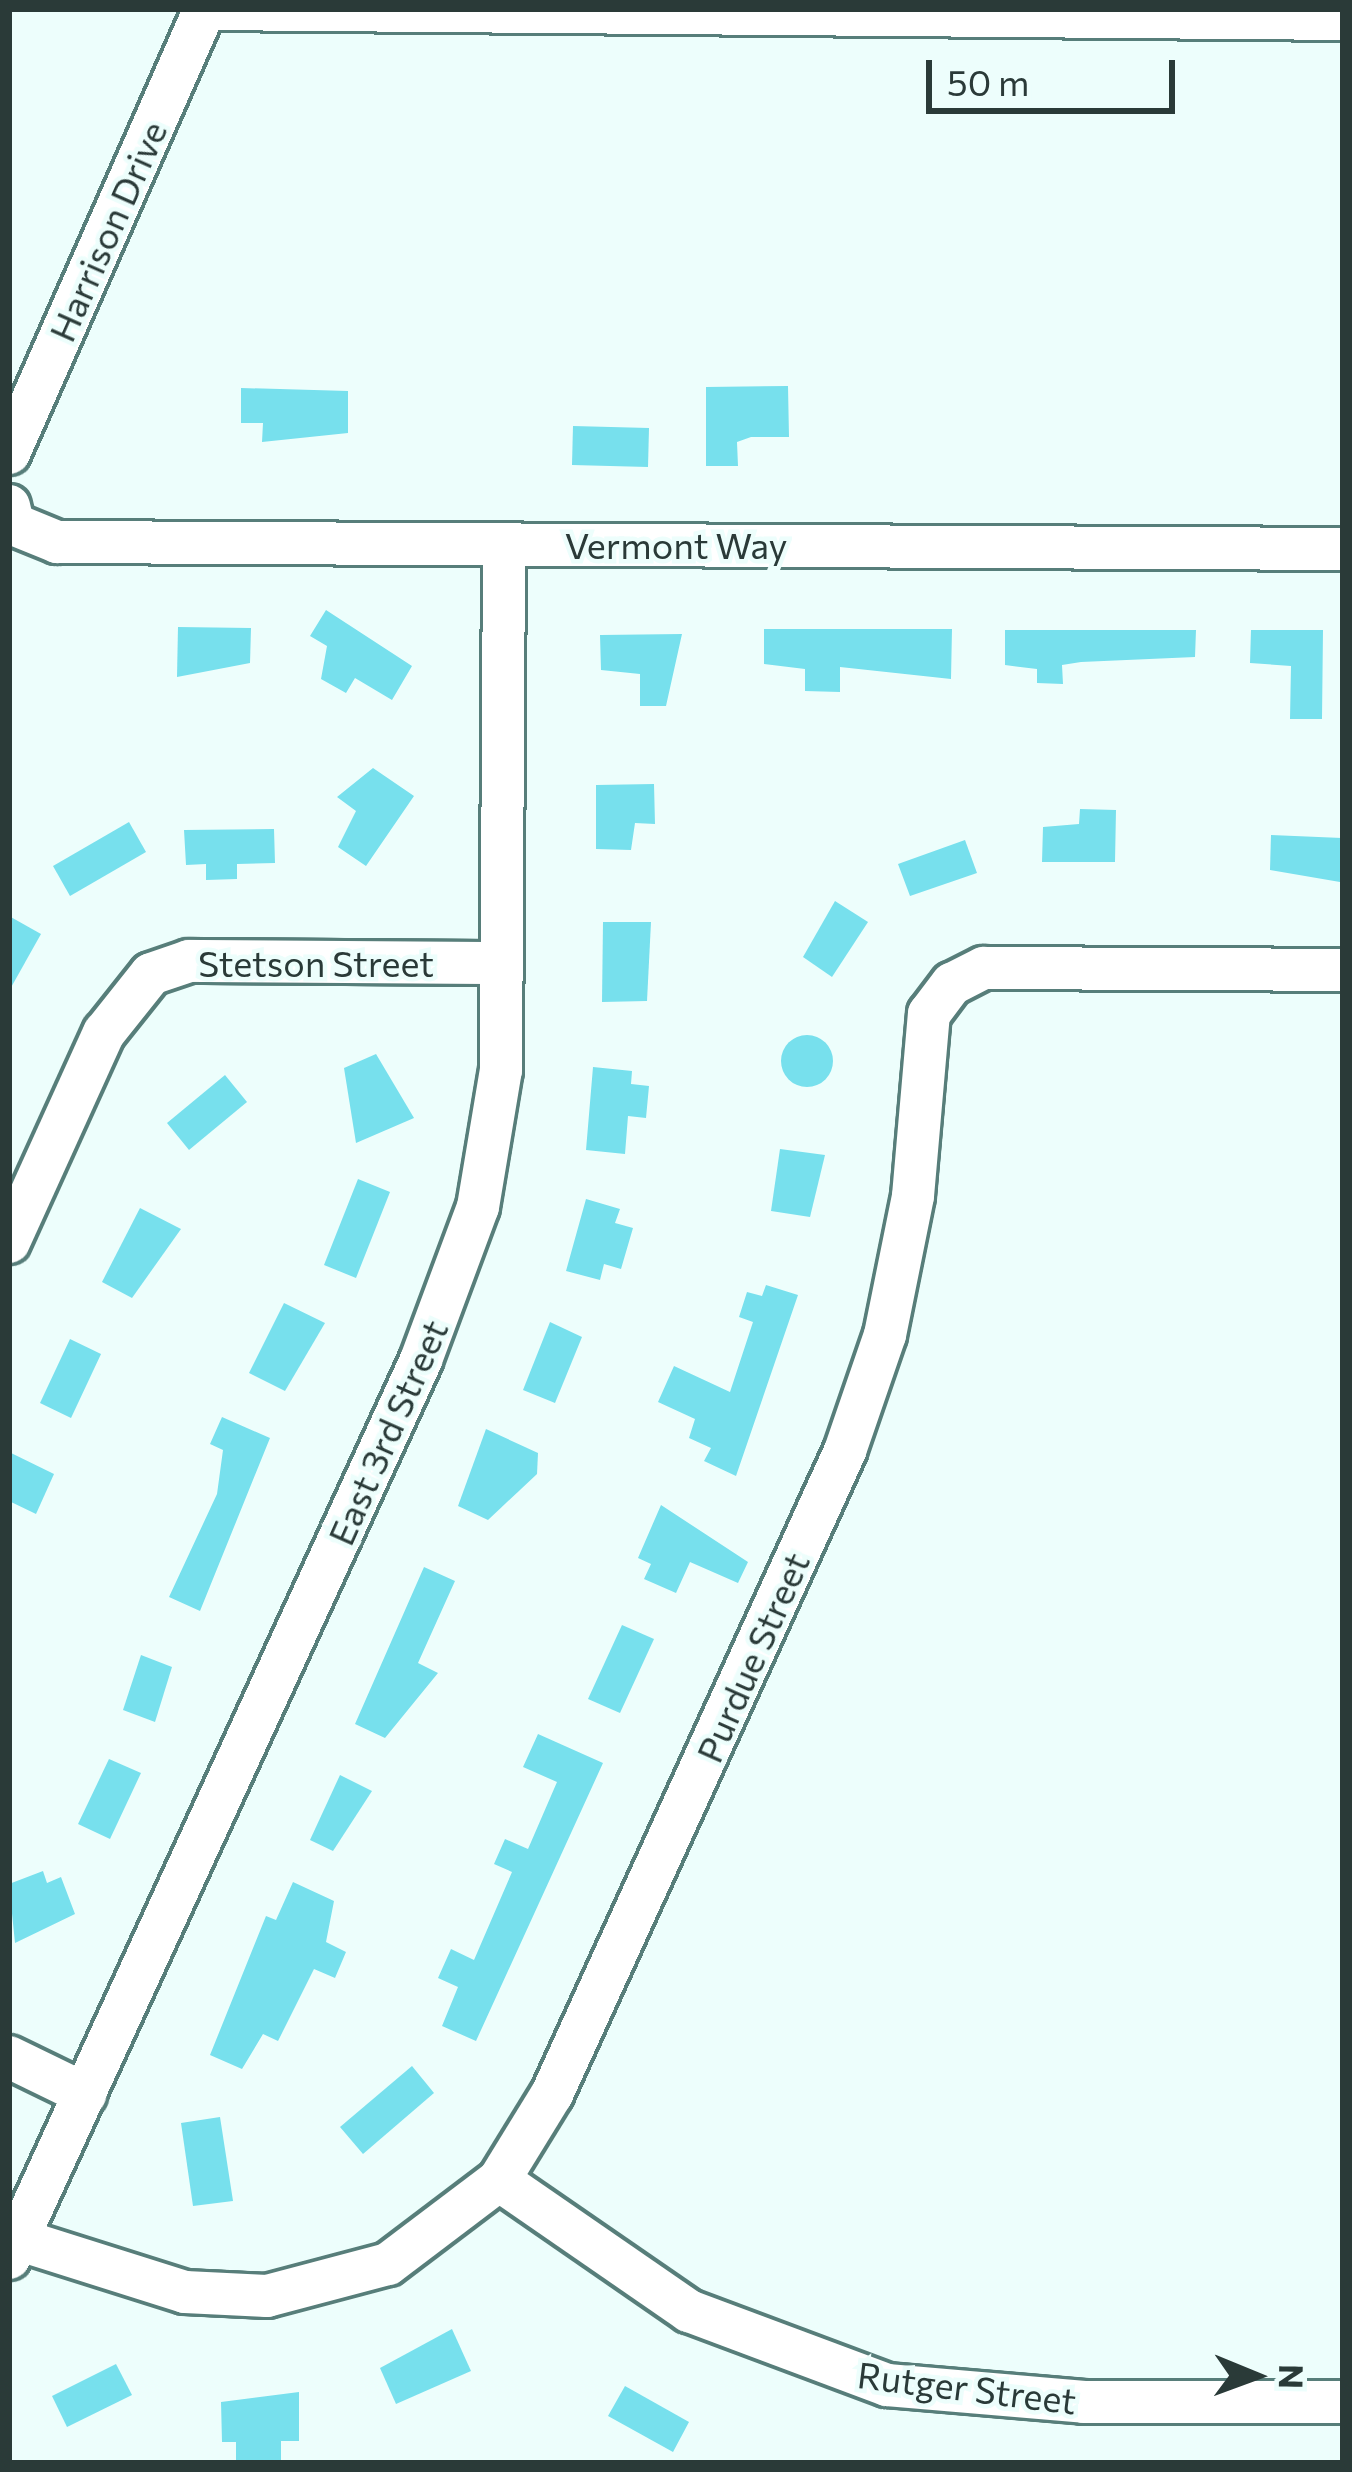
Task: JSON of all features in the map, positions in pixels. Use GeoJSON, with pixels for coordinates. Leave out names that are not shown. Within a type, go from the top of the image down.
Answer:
{"type":"FeatureCollection","features":[{"type":"Feature","properties":{"kind":"street"},"geometry":{"type":"LineString","coordinates":[[206,9],[1343,19]]}},
{"type":"Feature","properties":{"kind":"street","name":"Harrison Drive"},"geometry":{"type":"LineString","coordinates":[[9,453],[206,9]]}},
{"type":"Feature","properties":{"kind":"street","name":"Vermont Way"},"geometry":{"type":"LineString","coordinates":[[11,515],[57,542],[1343,548]]}},
{"type":"Feature","properties":{"kind":"street","name":"East 3rd Street"},"geometry":{"type":"LineString","coordinates":[[13,2249],[458,1269],[490,1160],[501,964],[504,544]]}},
{"type":"Feature","properties":{"kind":"street","name":"Stetson Street"},"geometry":{"type":"LineString","coordinates":[[9,1242],[104,1033],[151,974],[189,961],[501,964]]}},
{"type":"Feature","properties":{"kind":"street","name":"Purdue Street"},"geometry":{"type":"LineString","coordinates":[[13,2249],[185,2292],[267,2296],[388,2264],[499,2180],[552,2094],[845,1450],[885,1335],[913,1196],[929,1014],[984,968],[1343,970]]}},
{"type":"Feature","properties":{"kind":"street"},"geometry":{"type":"LineString","coordinates":[[9,2057],[85,2094]]}},
{"type":"Feature","properties":{"kind":"street","name":"Rutger Street"},"geometry":{"type":"LineString","coordinates":[[499,2180],[689,2311],[887,2385],[1084,2402],[1343,2402]]}},
{"type":"Feature","properties":{"kind":"building"},"geometry":{"type":"Polygon","coordinates":[[[788,386],[789,437],[751,437],[737,442],[738,466],[706,466],[706,387],[788,386]]]}},
{"type":"Feature","properties":{"kind":"building"},"geometry":{"type":"Polygon","coordinates":[[[241,388],[348,391],[348,433],[262,442],[263,423],[241,423],[241,388]]]}},
{"type":"Feature","properties":{"kind":"building"},"geometry":{"type":"Polygon","coordinates":[[[573,426],[649,428],[648,467],[572,465],[573,426]]]}},
{"type":"Feature","properties":{"kind":"building"},"geometry":{"type":"Polygon","coordinates":[[[326,610],[412,666],[392,700],[355,678],[346,693],[321,679],[327,646],[310,636],[326,610]]]}},
{"type":"Feature","properties":{"kind":"building"},"geometry":{"type":"Polygon","coordinates":[[[178,627],[251,628],[250,663],[177,677],[178,627]]]}},
{"type":"Feature","properties":{"kind":"building"},"geometry":{"type":"Polygon","coordinates":[[[764,629],[952,629],[951,679],[840,667],[840,692],[805,691],[805,669],[764,664],[764,629]]]}},
{"type":"Feature","properties":{"kind":"building"},"geometry":{"type":"Polygon","coordinates":[[[1005,630],[1196,630],[1195,657],[1062,665],[1063,684],[1037,683],[1037,669],[1005,665],[1005,630]]]}},
{"type":"Feature","properties":{"kind":"building"},"geometry":{"type":"Polygon","coordinates":[[[1251,630],[1323,630],[1322,719],[1290,719],[1291,666],[1250,663],[1251,630]]]}},
{"type":"Feature","properties":{"kind":"building"},"geometry":{"type":"Polygon","coordinates":[[[682,634],[666,706],[640,706],[640,674],[601,670],[600,635],[682,634]]]}},
{"type":"Feature","properties":{"kind":"building"},"geometry":{"type":"Polygon","coordinates":[[[373,768],[414,796],[366,866],[338,847],[356,811],[337,797],[373,768]]]}},
{"type":"Feature","properties":{"kind":"building"},"geometry":{"type":"Polygon","coordinates":[[[654,784],[655,824],[635,823],[631,850],[596,849],[596,785],[654,784]]]}},
{"type":"Feature","properties":{"kind":"building"},"geometry":{"type":"Polygon","coordinates":[[[1080,809],[1116,810],[1115,862],[1042,862],[1043,827],[1079,824],[1080,809]]]}},
{"type":"Feature","properties":{"kind":"building"},"geometry":{"type":"Polygon","coordinates":[[[129,822],[146,852],[70,896],[53,866],[129,822]]]}},
{"type":"Feature","properties":{"kind":"building"},"geometry":{"type":"Polygon","coordinates":[[[274,829],[275,863],[237,864],[237,879],[206,880],[206,864],[186,865],[184,830],[274,829]]]}},
{"type":"Feature","properties":{"kind":"building"},"geometry":{"type":"Polygon","coordinates":[[[1271,835],[1342,838],[1340,882],[1270,870],[1271,835]]]}},
{"type":"Feature","properties":{"kind":"building"},"geometry":{"type":"Polygon","coordinates":[[[965,840],[977,873],[910,896],[898,864],[965,840]]]}},
{"type":"Feature","properties":{"kind":"building"},"geometry":{"type":"Polygon","coordinates":[[[835,901],[868,922],[832,977],[803,957],[835,901]]]}},
{"type":"Feature","properties":{"kind":"building"},"geometry":{"type":"Polygon","coordinates":[[[9,916],[41,934],[9,991],[9,916]]]}},
{"type":"Feature","properties":{"kind":"building"},"geometry":{"type":"Polygon","coordinates":[[[603,922],[651,922],[647,1001],[602,1002],[603,922]]]}},
{"type":"Feature","properties":{"kind":"building"},"geometry":{"type":"Polygon","coordinates":[[[807,1035],[825,1043],[833,1061],[825,1079],[807,1087],[789,1079],[781,1061],[789,1043],[807,1035]]]}},
{"type":"Feature","properties":{"kind":"building"},"geometry":{"type":"Polygon","coordinates":[[[376,1054],[414,1118],[356,1143],[344,1068],[376,1054]]]}},
{"type":"Feature","properties":{"kind":"building"},"geometry":{"type":"Polygon","coordinates":[[[593,1067],[632,1071],[631,1084],[649,1086],[646,1118],[628,1116],[625,1154],[586,1150],[593,1067]]]}},
{"type":"Feature","properties":{"kind":"building"},"geometry":{"type":"Polygon","coordinates":[[[225,1075],[247,1102],[189,1150],[167,1123],[225,1075]]]}},
{"type":"Feature","properties":{"kind":"building"},"geometry":{"type":"Polygon","coordinates":[[[780,1149],[825,1155],[810,1217],[771,1211],[780,1149]]]}},
{"type":"Feature","properties":{"kind":"building"},"geometry":{"type":"Polygon","coordinates":[[[358,1179],[390,1192],[356,1278],[324,1265],[358,1179]]]}},
{"type":"Feature","properties":{"kind":"building"},"geometry":{"type":"Polygon","coordinates":[[[586,1199],[620,1209],[615,1223],[633,1228],[621,1269],[604,1264],[600,1280],[566,1271],[586,1199]]]}},
{"type":"Feature","properties":{"kind":"building"},"geometry":{"type":"Polygon","coordinates":[[[140,1208],[181,1229],[132,1298],[102,1282],[140,1208]]]}},
{"type":"Feature","properties":{"kind":"building"},"geometry":{"type":"Polygon","coordinates":[[[766,1285],[798,1295],[736,1476],[704,1461],[711,1448],[689,1438],[695,1419],[658,1402],[674,1366],[730,1392],[753,1322],[739,1317],[747,1292],[762,1296],[766,1285]]]}},
{"type":"Feature","properties":{"kind":"building"},"geometry":{"type":"Polygon","coordinates":[[[284,1303],[325,1323],[285,1391],[249,1373],[284,1303]]]}},
{"type":"Feature","properties":{"kind":"building"},"geometry":{"type":"Polygon","coordinates":[[[550,1322],[582,1337],[555,1403],[523,1390],[550,1322]]]}},
{"type":"Feature","properties":{"kind":"building"},"geometry":{"type":"Polygon","coordinates":[[[70,1339],[101,1354],[71,1418],[40,1403],[70,1339]]]}},
{"type":"Feature","properties":{"kind":"building"},"geometry":{"type":"Polygon","coordinates":[[[222,1417],[270,1438],[200,1611],[169,1597],[217,1494],[223,1450],[210,1444],[222,1417]]]}},
{"type":"Feature","properties":{"kind":"building"},"geometry":{"type":"Polygon","coordinates":[[[486,1429],[538,1453],[537,1474],[488,1520],[458,1506],[486,1429]]]}},
{"type":"Feature","properties":{"kind":"building"},"geometry":{"type":"Polygon","coordinates":[[[9,1452],[54,1474],[36,1514],[9,1501],[9,1452]]]}},
{"type":"Feature","properties":{"kind":"building"},"geometry":{"type":"Polygon","coordinates":[[[661,1505],[748,1562],[738,1583],[690,1562],[676,1593],[644,1579],[651,1564],[638,1558],[661,1505]]]}},
{"type":"Feature","properties":{"kind":"building"},"geometry":{"type":"Polygon","coordinates":[[[424,1567],[455,1581],[418,1663],[438,1673],[385,1738],[355,1724],[424,1567]]]}},
{"type":"Feature","properties":{"kind":"building"},"geometry":{"type":"Polygon","coordinates":[[[622,1625],[654,1639],[620,1713],[588,1699],[622,1625]]]}},
{"type":"Feature","properties":{"kind":"building"},"geometry":{"type":"Polygon","coordinates":[[[141,1655],[172,1667],[155,1722],[123,1710],[141,1655]]]}},
{"type":"Feature","properties":{"kind":"building"},"geometry":{"type":"Polygon","coordinates":[[[538,1734],[603,1763],[476,2041],[442,2026],[458,1987],[438,1978],[451,1949],[474,1960],[512,1872],[494,1864],[505,1839],[528,1849],[557,1782],[523,1767],[538,1734]]]}},
{"type":"Feature","properties":{"kind":"building"},"geometry":{"type":"Polygon","coordinates":[[[109,1759],[141,1773],[110,1839],[78,1824],[109,1759]]]}},
{"type":"Feature","properties":{"kind":"building"},"geometry":{"type":"Polygon","coordinates":[[[340,1775],[372,1791],[333,1851],[310,1840],[340,1775]]]}},
{"type":"Feature","properties":{"kind":"building"},"geometry":{"type":"Polygon","coordinates":[[[43,1871],[47,1883],[61,1877],[75,1914],[15,1943],[9,1884],[43,1871]]]}},
{"type":"Feature","properties":{"kind":"building"},"geometry":{"type":"Polygon","coordinates":[[[293,1882],[334,1901],[326,1942],[346,1952],[335,1978],[314,1969],[278,2041],[263,2034],[242,2069],[210,2055],[266,1916],[276,1920],[293,1882]]]}},
{"type":"Feature","properties":{"kind":"building"},"geometry":{"type":"Polygon","coordinates":[[[412,2066],[434,2093],[363,2154],[340,2127],[412,2066]]]}},
{"type":"Feature","properties":{"kind":"building"},"geometry":{"type":"Polygon","coordinates":[[[220,2117],[233,2201],[193,2206],[181,2123],[220,2117]]]}},
{"type":"Feature","properties":{"kind":"building"},"geometry":{"type":"Polygon","coordinates":[[[452,2329],[471,2371],[396,2404],[380,2368],[452,2329]]]}},
{"type":"Feature","properties":{"kind":"building"},"geometry":{"type":"Polygon","coordinates":[[[116,2364],[132,2395],[67,2427],[52,2396],[116,2364]]]}},
{"type":"Feature","properties":{"kind":"building"},"geometry":{"type":"Polygon","coordinates":[[[625,2386],[689,2422],[673,2452],[608,2416],[625,2386]]]}},
{"type":"Feature","properties":{"kind":"building"},"geometry":{"type":"Polygon","coordinates":[[[299,2392],[299,2441],[281,2441],[281,2462],[236,2463],[236,2442],[222,2442],[221,2402],[299,2392]]]}}]}
